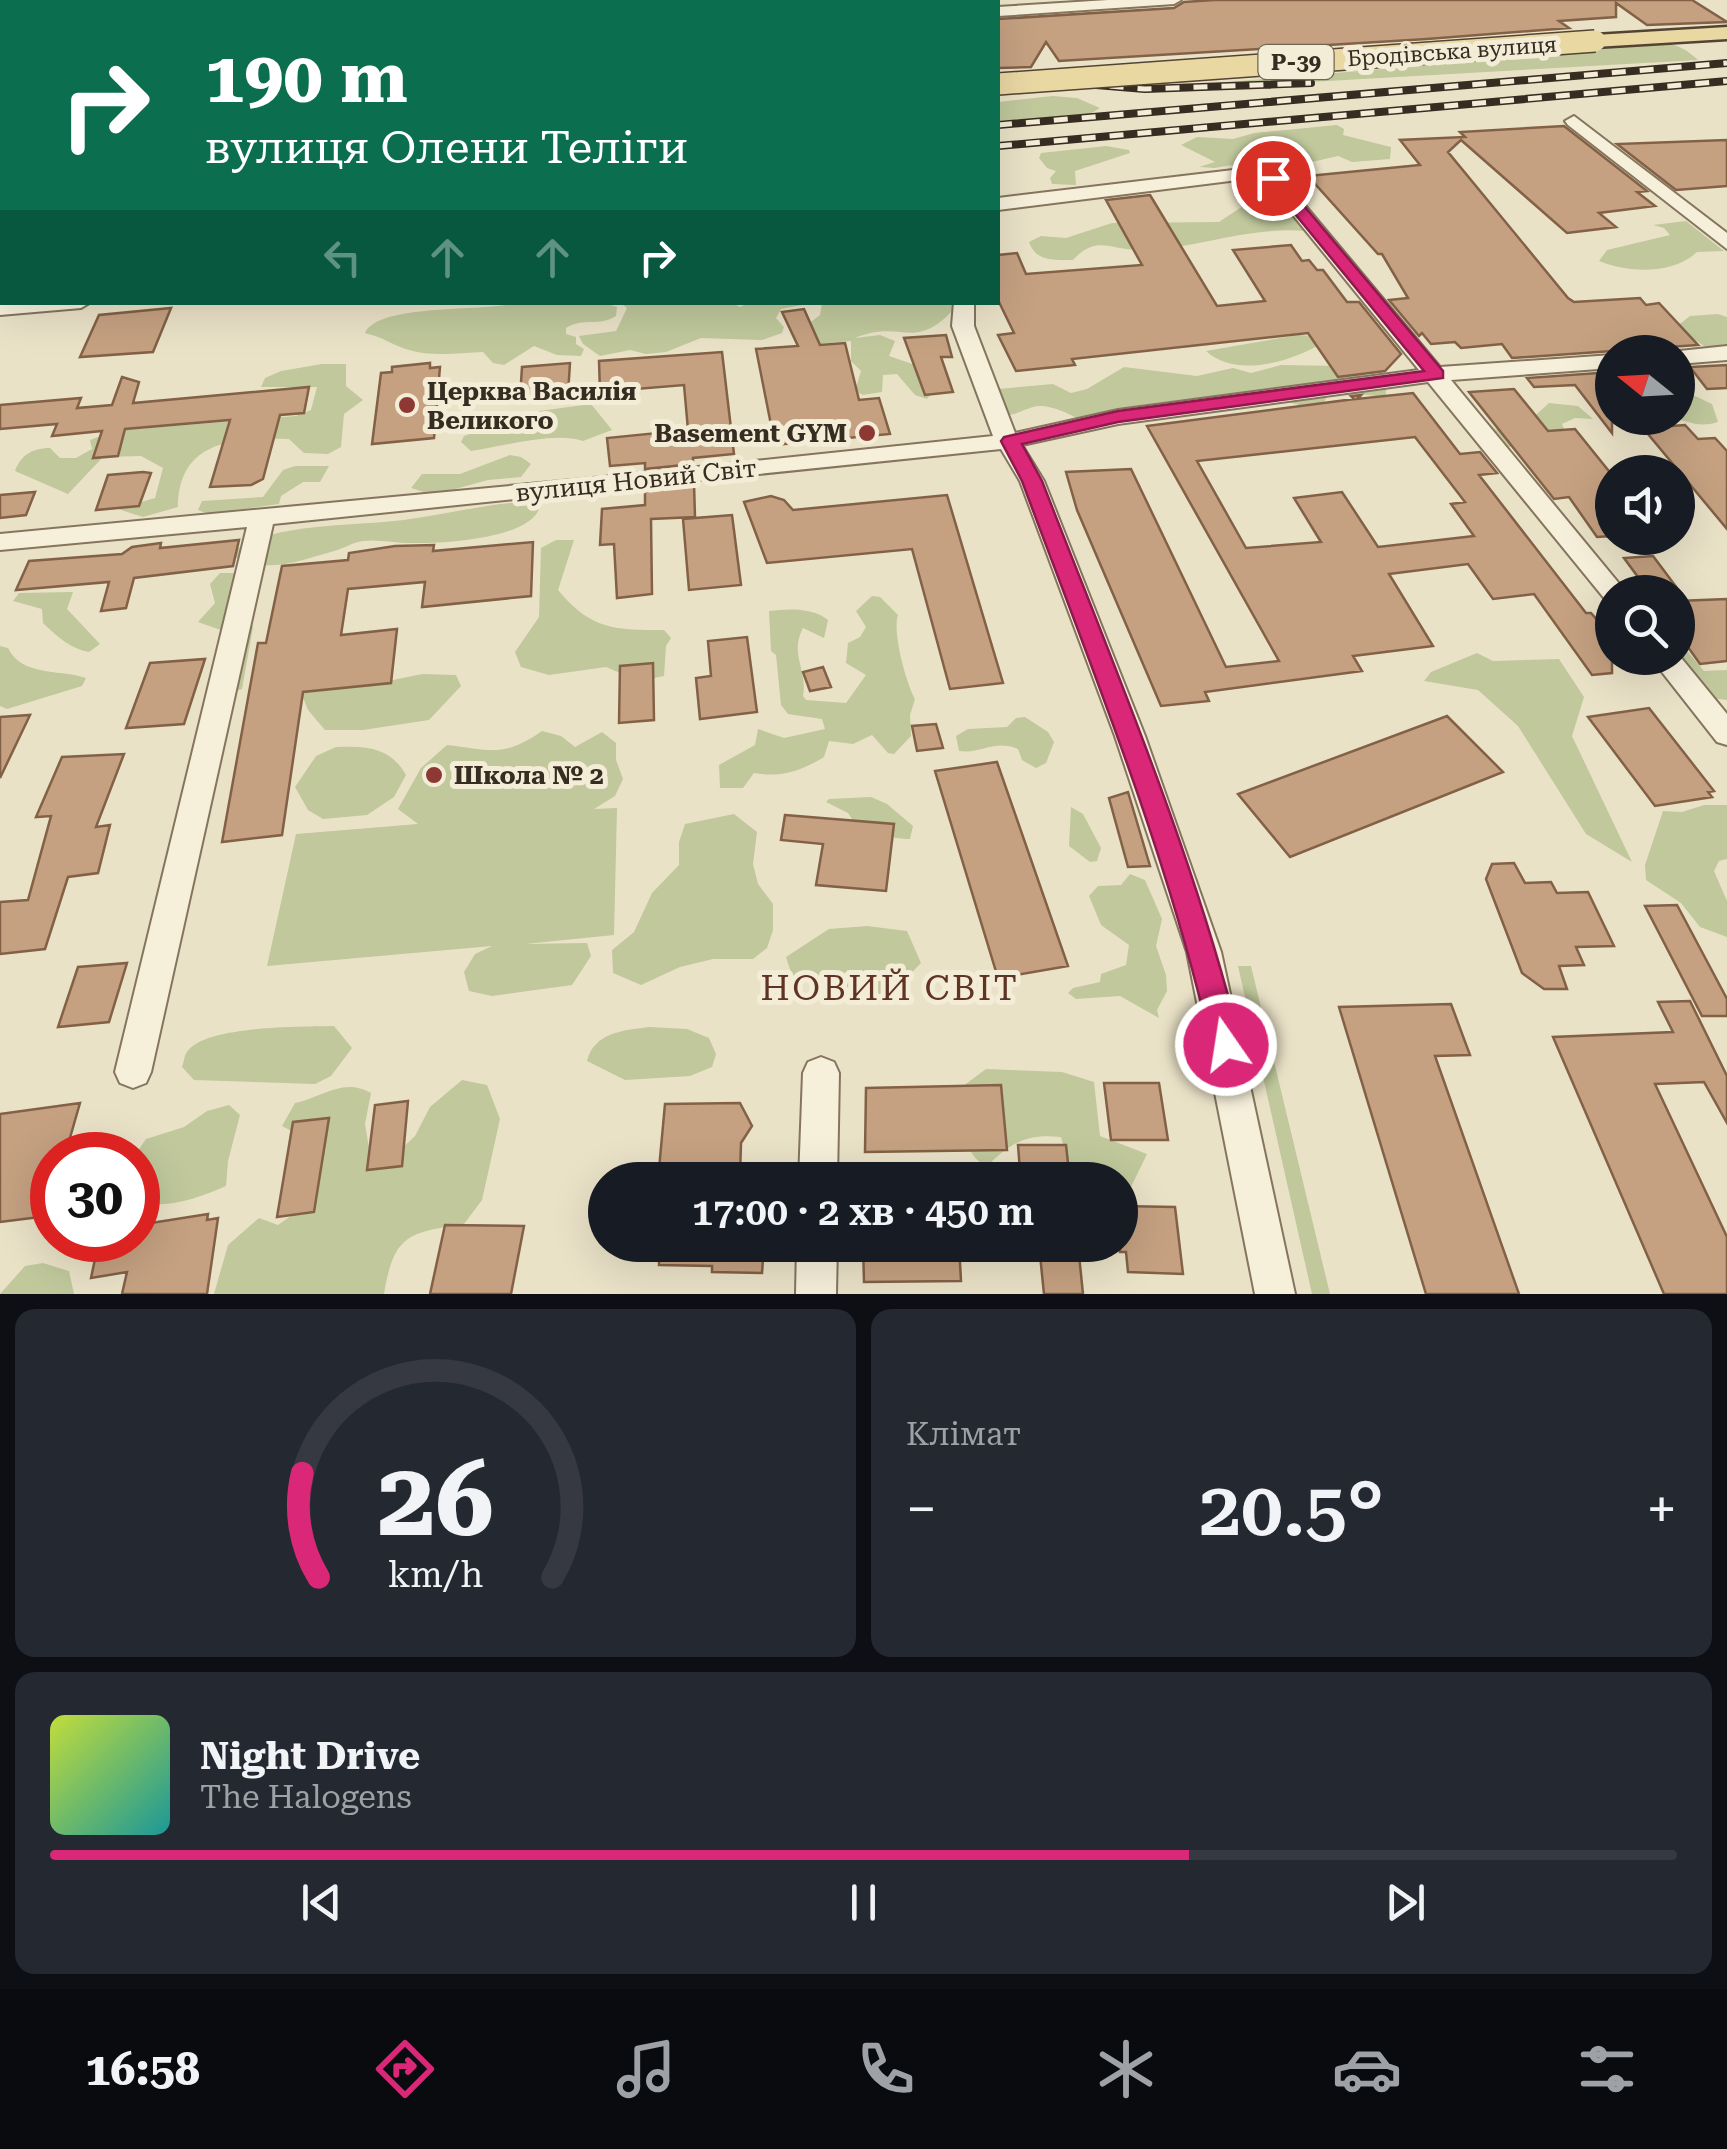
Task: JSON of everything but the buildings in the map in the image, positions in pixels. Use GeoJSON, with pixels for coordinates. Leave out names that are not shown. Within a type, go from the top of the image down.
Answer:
{"type":"FeatureCollection","features":[{"type":"Feature","properties":{"kind":"main road","name":"Бродівська вулиця"},"geometry":{"type":"LineString","coordinates":[[1000,84],[1727,32]]}},
{"type":"Feature","properties":{"kind":"street"},"geometry":{"type":"LineString","coordinates":[[1000,12],[1174,0]]}},
{"type":"Feature","properties":{"kind":"street"},"geometry":{"type":"LineString","coordinates":[[1574,121],[1727,242]]}},
{"type":"Feature","properties":{"kind":"street"},"geometry":{"type":"LineString","coordinates":[[1000,204],[1267,171],[1599,575]]}},
{"type":"Feature","properties":{"kind":"street"},"geometry":{"type":"LineString","coordinates":[[0,309],[46,305]]}},
{"type":"Feature","properties":{"kind":"street"},"geometry":{"type":"LineString","coordinates":[[964,305],[963,326],[1003,433],[1032,481],[1130,736],[1204,952],[1274,1294]]}},
{"type":"Feature","properties":{"kind":"street"},"geometry":{"type":"LineString","coordinates":[[1695,355],[1727,353]]}},
{"type":"Feature","properties":{"kind":"street","name":"вулиця Новий Світ"},"geometry":{"type":"LineString","coordinates":[[0,542],[1010,441],[1118,417],[1437,374],[1595,363]]}},
{"type":"Feature","properties":{"kind":"street"},"geometry":{"type":"LineString","coordinates":[[133,1072],[262,518]]}},
{"type":"Feature","properties":{"kind":"street"},"geometry":{"type":"LineString","coordinates":[[1679,675],[1727,734]]}},
{"type":"Feature","properties":{"kind":"street"},"geometry":{"type":"LineString","coordinates":[[819,1162],[821,1073]]}},
{"type":"Feature","properties":{"kind":"street"},"geometry":{"type":"LineString","coordinates":[[816,1294],[817,1262]]}},
{"type":"Feature","properties":{"kind":"green space"},"geometry":{"type":"Polygon","coordinates":[[[1648,42],[1675,45],[1698,60],[1167,90],[1430,65],[1446,59],[1469,61],[1648,42]]]}},
{"type":"Feature","properties":{"kind":"green space"},"geometry":{"type":"Polygon","coordinates":[[[1053,96],[1077,98],[1100,108],[1090,114],[1000,121],[1000,102],[1053,96]]]}},
{"type":"Feature","properties":{"kind":"green space"},"geometry":{"type":"Polygon","coordinates":[[[1337,125],[1344,129],[1343,135],[1391,147],[1390,159],[1352,162],[1338,156],[1294,166],[1266,159],[1199,167],[1215,162],[1181,145],[1197,137],[1233,139],[1254,133],[1337,125]]]}},
{"type":"Feature","properties":{"kind":"green space"},"geometry":{"type":"Polygon","coordinates":[[[1106,146],[1130,153],[1075,171],[1076,185],[1052,184],[1050,178],[1056,171],[1047,168],[1039,158],[1041,153],[1106,146]]]}},
{"type":"Feature","properties":{"kind":"green space"},"geometry":{"type":"Polygon","coordinates":[[[1278,197],[1286,200],[1305,231],[1244,234],[1144,250],[1098,245],[1073,260],[1041,256],[1029,242],[1041,236],[1066,238],[1112,223],[1219,222],[1246,204],[1278,197]]]}},
{"type":"Feature","properties":{"kind":"green space"},"geometry":{"type":"Polygon","coordinates":[[[1686,221],[1724,251],[1697,252],[1675,265],[1650,270],[1599,261],[1607,250],[1670,235],[1653,225],[1686,221]]]}},
{"type":"Feature","properties":{"kind":"green space"},"geometry":{"type":"Polygon","coordinates":[[[623,305],[802,305],[781,309],[776,318],[784,327],[782,333],[762,340],[701,338],[666,352],[646,354],[630,350],[600,356],[583,344],[579,336],[616,331],[627,308],[623,305]]]}},
{"type":"Feature","properties":{"kind":"green space"},"geometry":{"type":"Polygon","coordinates":[[[822,305],[956,307],[929,329],[885,331],[855,338],[880,335],[895,341],[889,356],[921,367],[930,395],[927,399],[915,395],[897,374],[883,375],[882,392],[863,395],[855,391],[861,371],[851,361],[851,341],[817,344],[803,328],[820,315],[822,305]]]}},
{"type":"Feature","properties":{"kind":"green space"},"geometry":{"type":"Polygon","coordinates":[[[500,306],[617,307],[616,316],[610,319],[566,328],[566,334],[576,337],[576,344],[584,349],[581,356],[557,355],[534,346],[504,365],[493,363],[483,352],[418,352],[365,333],[374,323],[410,313],[500,306]]]}},
{"type":"Feature","properties":{"kind":"green space"},"geometry":{"type":"Polygon","coordinates":[[[1690,316],[1727,317],[1727,347],[1704,346],[1695,340],[1695,335],[1676,327],[1690,316]]]}},
{"type":"Feature","properties":{"kind":"green space"},"geometry":{"type":"Polygon","coordinates":[[[1298,335],[1313,336],[1323,343],[1281,361],[1248,366],[1219,359],[1206,351],[1298,335]]]}},
{"type":"Feature","properties":{"kind":"green space"},"geometry":{"type":"Polygon","coordinates":[[[322,364],[346,364],[346,386],[363,400],[344,414],[341,447],[328,454],[304,453],[289,439],[269,439],[214,447],[199,455],[188,468],[178,507],[143,517],[118,509],[155,498],[163,468],[141,456],[103,457],[68,494],[15,471],[24,456],[33,451],[50,448],[60,458],[76,458],[92,449],[90,440],[114,431],[296,416],[311,410],[317,387],[261,387],[265,378],[322,364]]]}},
{"type":"Feature","properties":{"kind":"green space"},"geometry":{"type":"Polygon","coordinates":[[[1281,365],[1341,366],[1387,386],[1385,397],[1330,391],[1324,402],[1312,408],[1271,398],[1164,407],[1145,405],[1081,421],[1045,406],[1010,415],[993,414],[998,389],[1053,384],[1071,393],[1087,389],[1124,367],[1197,376],[1233,368],[1251,373],[1281,365]]]}},
{"type":"Feature","properties":{"kind":"green space"},"geometry":{"type":"Polygon","coordinates":[[[1462,395],[1495,429],[1515,434],[1549,403],[1578,406],[1593,419],[1575,418],[1562,424],[1566,433],[1502,449],[1462,395]]]}},
{"type":"Feature","properties":{"kind":"green space"},"geometry":{"type":"Polygon","coordinates":[[[1695,396],[1712,404],[1718,422],[1695,423],[1695,396]]]}},
{"type":"Feature","properties":{"kind":"green space"},"geometry":{"type":"Polygon","coordinates":[[[591,404],[612,430],[583,441],[543,439],[471,451],[461,442],[464,436],[532,412],[591,404]]]}},
{"type":"Feature","properties":{"kind":"green space"},"geometry":{"type":"Polygon","coordinates":[[[510,455],[531,464],[521,477],[488,480],[433,495],[411,488],[422,474],[460,474],[510,455]]]}},
{"type":"Feature","properties":{"kind":"green space"},"geometry":{"type":"Polygon","coordinates":[[[329,466],[320,482],[303,482],[281,496],[279,504],[209,514],[198,510],[202,501],[263,497],[283,470],[329,466]]]}},
{"type":"Feature","properties":{"kind":"green space"},"geometry":{"type":"Polygon","coordinates":[[[524,502],[539,509],[532,519],[482,538],[424,543],[363,541],[307,559],[268,565],[242,561],[230,554],[247,543],[291,531],[524,502]]]}},
{"type":"Feature","properties":{"kind":"green space"},"geometry":{"type":"Polygon","coordinates":[[[556,540],[574,540],[558,590],[582,613],[605,625],[664,630],[671,638],[666,646],[664,676],[639,681],[606,667],[549,675],[521,667],[515,652],[539,617],[541,548],[556,540]]]}},
{"type":"Feature","properties":{"kind":"green space"},"geometry":{"type":"Polygon","coordinates":[[[220,573],[239,573],[238,597],[253,627],[242,689],[219,695],[229,633],[198,622],[215,603],[210,584],[220,573]]]}},
{"type":"Feature","properties":{"kind":"green space"},"geometry":{"type":"Polygon","coordinates":[[[73,592],[67,609],[100,644],[89,652],[53,633],[43,623],[42,609],[13,601],[19,593],[73,592]]]}},
{"type":"Feature","properties":{"kind":"green space"},"geometry":{"type":"Polygon","coordinates":[[[872,596],[880,597],[898,615],[901,657],[915,699],[910,715],[911,736],[894,754],[888,753],[872,735],[853,744],[829,741],[824,757],[807,766],[782,774],[754,773],[743,788],[720,788],[719,765],[755,745],[758,729],[784,738],[825,729],[822,719],[788,714],[781,705],[776,655],[771,651],[769,611],[807,611],[828,620],[824,638],[803,628],[799,637],[803,696],[806,700],[846,703],[866,675],[846,663],[848,643],[860,637],[866,627],[856,611],[872,596]]]}},
{"type":"Feature","properties":{"kind":"green space"},"geometry":{"type":"Polygon","coordinates":[[[0,646],[32,668],[86,678],[82,686],[7,709],[0,706],[0,646]]]}},
{"type":"Feature","properties":{"kind":"green space"},"geometry":{"type":"Polygon","coordinates":[[[1477,653],[1493,661],[1559,659],[1584,697],[1572,736],[1632,862],[1586,834],[1518,726],[1478,690],[1424,681],[1431,672],[1477,653]]]}},
{"type":"Feature","properties":{"kind":"green space"},"geometry":{"type":"Polygon","coordinates":[[[1695,660],[1704,671],[1727,670],[1727,700],[1712,698],[1686,675],[1695,675],[1695,660]]]}},
{"type":"Feature","properties":{"kind":"green space"},"geometry":{"type":"Polygon","coordinates":[[[422,674],[456,675],[461,686],[429,720],[363,730],[325,730],[308,710],[299,688],[364,686],[422,674]]]}},
{"type":"Feature","properties":{"kind":"green space"},"geometry":{"type":"Polygon","coordinates":[[[1025,717],[1048,732],[1054,742],[1046,763],[1036,768],[1010,746],[959,751],[956,736],[968,729],[1007,727],[1016,718],[1025,717]]]}},
{"type":"Feature","properties":{"kind":"green space"},"geometry":{"type":"Polygon","coordinates":[[[542,731],[561,736],[575,747],[602,732],[616,743],[616,760],[623,779],[615,796],[594,809],[617,808],[614,935],[525,944],[587,943],[591,956],[572,985],[492,996],[469,991],[464,972],[475,954],[492,946],[267,966],[296,834],[418,824],[398,809],[421,768],[447,745],[506,749],[542,731]]]}},
{"type":"Feature","properties":{"kind":"green space"},"geometry":{"type":"Polygon","coordinates":[[[336,747],[368,748],[393,759],[406,775],[394,797],[367,815],[323,819],[308,810],[295,787],[316,756],[336,747]]]}},
{"type":"Feature","properties":{"kind":"green space"},"geometry":{"type":"Polygon","coordinates":[[[871,797],[887,804],[913,826],[910,839],[856,825],[848,813],[826,802],[871,797]]]}},
{"type":"Feature","properties":{"kind":"green space"},"geometry":{"type":"Polygon","coordinates":[[[1704,805],[1727,805],[1727,859],[1719,861],[1714,871],[1727,901],[1727,937],[1700,927],[1681,903],[1646,880],[1645,865],[1663,811],[1682,812],[1704,805]]]}},
{"type":"Feature","properties":{"kind":"green space"},"geometry":{"type":"Polygon","coordinates":[[[1071,807],[1083,814],[1101,848],[1097,861],[1090,862],[1069,846],[1071,807]]]}},
{"type":"Feature","properties":{"kind":"green space"},"geometry":{"type":"Polygon","coordinates":[[[734,814],[757,832],[753,864],[758,884],[773,904],[773,930],[767,948],[753,959],[713,959],[680,967],[641,985],[613,973],[612,950],[634,932],[652,893],[679,865],[679,842],[685,824],[734,814]]]}},
{"type":"Feature","properties":{"kind":"green space"},"geometry":{"type":"Polygon","coordinates":[[[1130,874],[1145,880],[1162,919],[1156,946],[1167,991],[1157,1010],[1159,1018],[1120,996],[1076,999],[1068,993],[1073,988],[1100,982],[1101,974],[1126,965],[1129,945],[1101,925],[1089,896],[1098,886],[1121,885],[1130,874]]]}},
{"type":"Feature","properties":{"kind":"green space"},"geometry":{"type":"Polygon","coordinates":[[[867,926],[907,931],[921,963],[890,995],[859,993],[793,979],[786,957],[829,929],[867,926]]]}},
{"type":"Feature","properties":{"kind":"green space"},"geometry":{"type":"Polygon","coordinates":[[[1238,966],[1251,966],[1330,1294],[1312,1294],[1238,966]]]}},
{"type":"Feature","properties":{"kind":"green space"},"geometry":{"type":"Polygon","coordinates":[[[334,1026],[352,1048],[331,1076],[315,1084],[194,1080],[182,1067],[187,1052],[213,1037],[255,1029],[334,1026]]]}},
{"type":"Feature","properties":{"kind":"green space"},"geometry":{"type":"Polygon","coordinates":[[[650,1027],[687,1029],[709,1038],[716,1054],[712,1067],[690,1076],[625,1080],[587,1061],[603,1038],[650,1027]]]}},
{"type":"Feature","properties":{"kind":"green space"},"geometry":{"type":"Polygon","coordinates":[[[986,1069],[1062,1072],[1094,1082],[1100,1136],[1147,1154],[1138,1173],[1138,1162],[1068,1162],[1061,1137],[1037,1137],[1019,1142],[992,1162],[980,1162],[963,1134],[955,1092],[986,1069]]]}},
{"type":"Feature","properties":{"kind":"green space"},"geometry":{"type":"Polygon","coordinates":[[[462,1080],[487,1085],[500,1119],[482,1200],[464,1224],[429,1230],[407,1240],[393,1259],[384,1294],[214,1294],[228,1245],[259,1218],[278,1225],[302,1208],[303,1137],[282,1126],[295,1103],[342,1088],[371,1093],[365,1124],[370,1154],[397,1153],[415,1136],[430,1107],[462,1080]]]}},
{"type":"Feature","properties":{"kind":"green space"},"geometry":{"type":"Polygon","coordinates":[[[229,1105],[240,1115],[226,1186],[193,1198],[160,1203],[160,1135],[184,1127],[207,1111],[229,1105]]]}},
{"type":"Feature","properties":{"kind":"green space"},"geometry":{"type":"Polygon","coordinates":[[[43,1263],[69,1271],[74,1294],[0,1294],[25,1266],[43,1263]]]}},
{"type":"Feature","properties":{"kind":"railway"},"geometry":{"type":"LineString","coordinates":[[1000,125],[1727,63]]}},
{"type":"Feature","properties":{"kind":"railway"},"geometry":{"type":"LineString","coordinates":[[1000,77],[1145,89],[1311,83]]}},
{"type":"Feature","properties":{"kind":"railway"},"geometry":{"type":"LineString","coordinates":[[1000,146],[1727,81]]}},
{"type":"Feature","properties":{"kind":"place","name":"Церква Василія Великого"},"geometry":{"type":"Point","coordinates":[407,405]}},
{"type":"Feature","properties":{"kind":"place","name":"Basement GYM"},"geometry":{"type":"Point","coordinates":[867,433]}},
{"type":"Feature","properties":{"kind":"place","name":"Школа № 2"},"geometry":{"type":"Point","coordinates":[434,775]}},
{"type":"Feature","properties":{"kind":"district","name":"НОВИЙ СВІТ"},"geometry":{"type":"Point","coordinates":[890,988]}},
{"type":"Feature","properties":{"kind":"route"},"geometry":{"type":"LineString","coordinates":[[1226,1045],[1204,952],[1130,736],[1032,481],[1010,441],[1118,417],[1437,374],[1273,178]]}}]}
